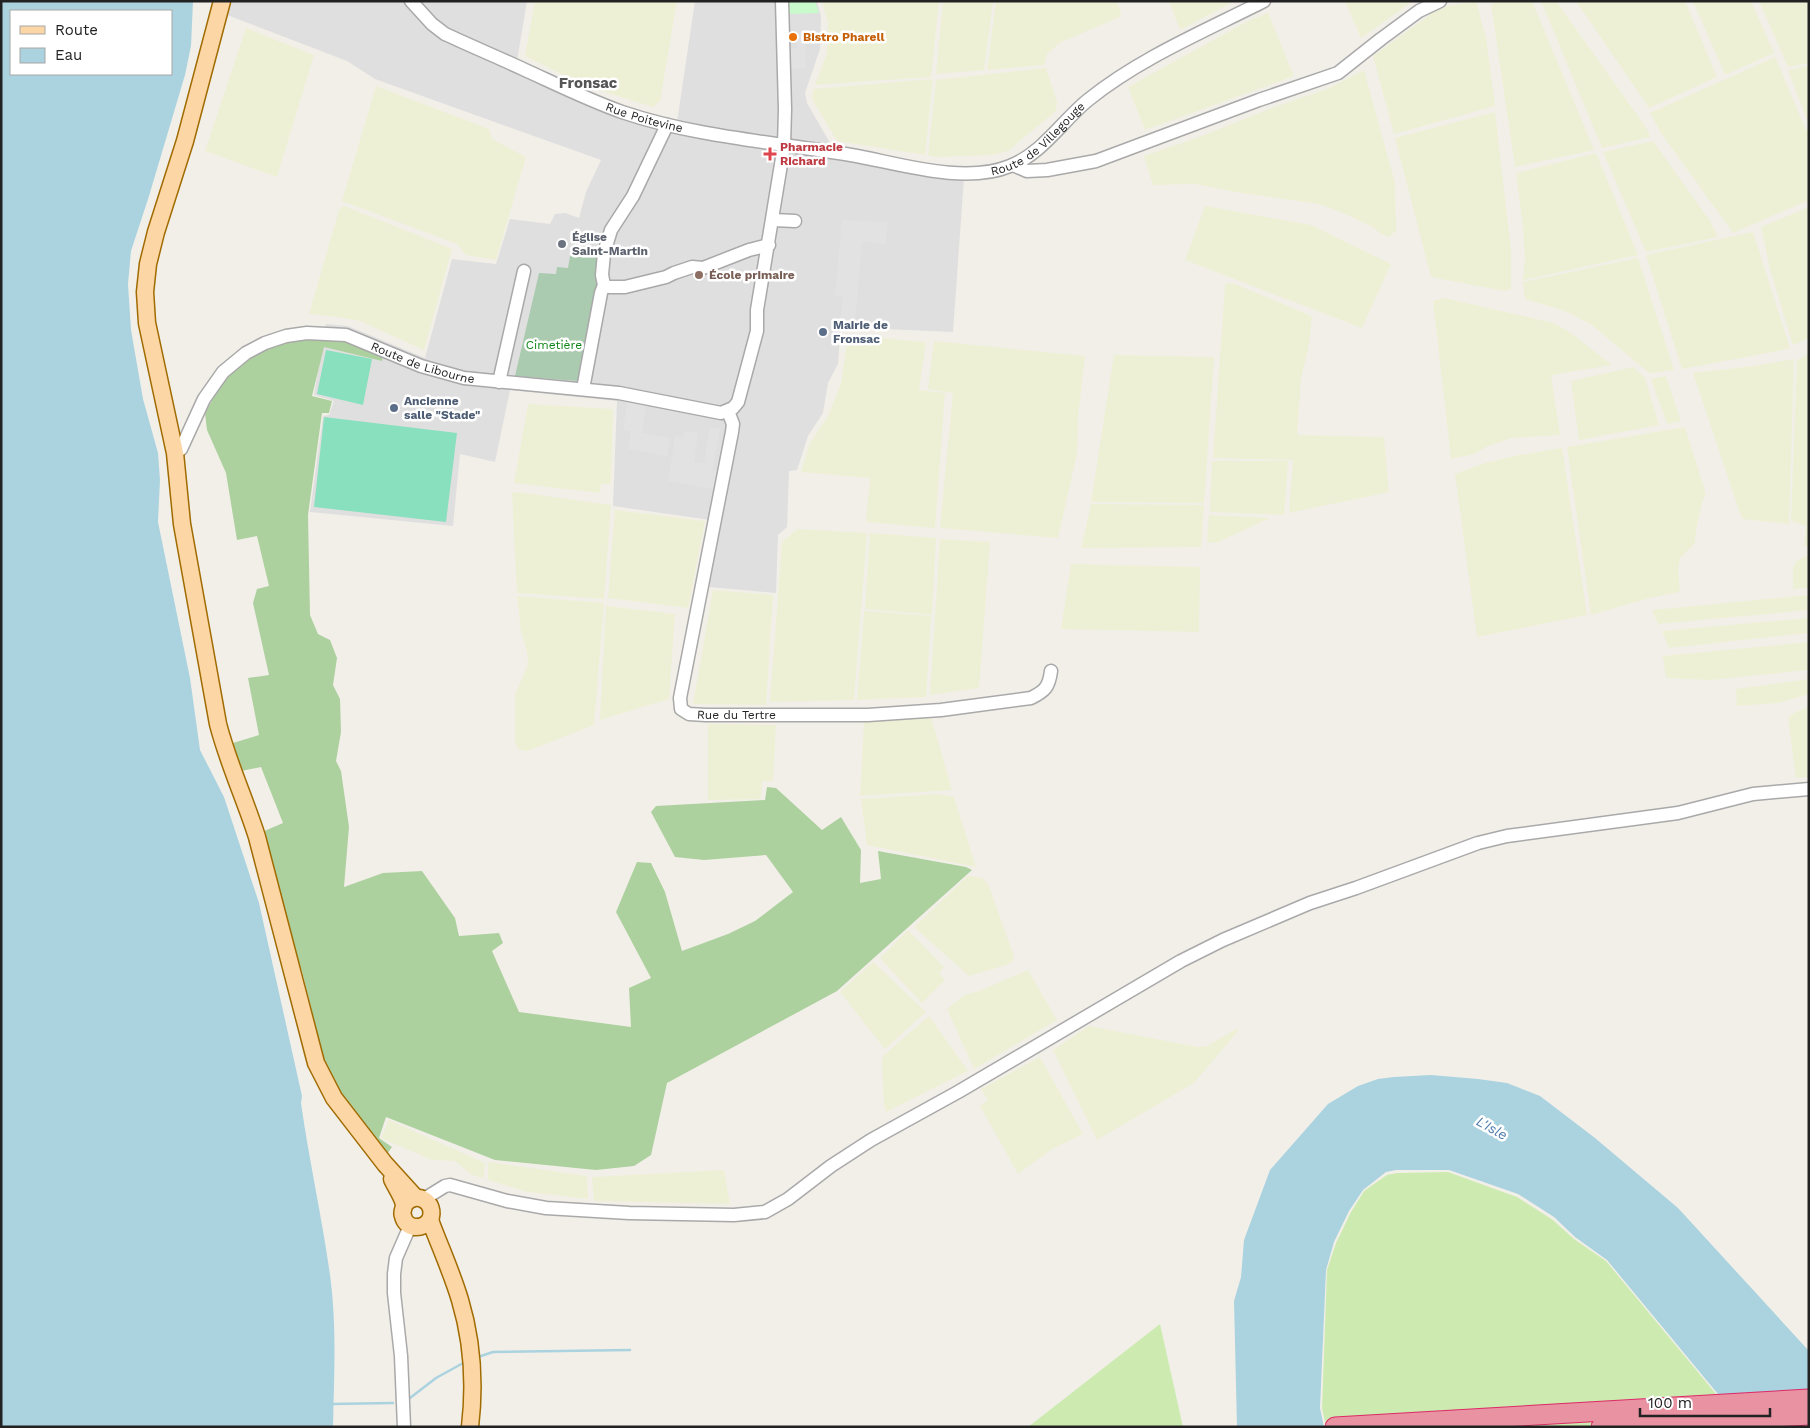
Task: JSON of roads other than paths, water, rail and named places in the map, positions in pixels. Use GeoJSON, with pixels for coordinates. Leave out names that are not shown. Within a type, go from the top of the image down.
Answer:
{"type":"FeatureCollection","features":[{"type":"Feature","properties":{"kind":"highway"},"geometry":{"type":"LineString","coordinates":[[1335,1427],[1663,1406],[1809,1399]]}},
{"type":"Feature","properties":{"kind":"highway"},"geometry":{"type":"LineString","coordinates":[[1601,1427],[1809,1415]]}},
{"type":"Feature","properties":{"kind":"main road"},"geometry":{"type":"LineString","coordinates":[[222,1],[148,264],[145,292],[147,323],[175,453],[182,524],[218,724],[226,754],[257,837],[316,1063],[334,1098],[385,1164],[421,1206],[455,1285],[465,1321],[471,1361],[470,1427]]}},
{"type":"Feature","properties":{"kind":"main road"},"geometry":{"type":"LineString","coordinates":[[412,1227],[424,1226],[421,1206]]}},
{"type":"Feature","properties":{"kind":"main road"},"geometry":{"type":"LineString","coordinates":[[421,1206],[402,1210],[403,1219],[444,1260]]}},
{"type":"Feature","properties":{"kind":"street","name":"Rue Poitevine"},"geometry":{"type":"LineString","coordinates":[[412,1],[432,24],[446,34],[568,90],[622,112],[698,132],[784,146]]}},
{"type":"Feature","properties":{"kind":"street"},"geometry":{"type":"LineString","coordinates":[[728,411],[738,402],[756,331],[757,310],[784,146],[785,109],[782,1]]}},
{"type":"Feature","properties":{"kind":"street","name":"Route de Villegouge"},"geometry":{"type":"LineString","coordinates":[[784,146],[950,172],[987,172],[1013,165],[1030,156],[1088,100],[1115,81],[1148,61],[1264,1]]}},
{"type":"Feature","properties":{"kind":"street"},"geometry":{"type":"LineString","coordinates":[[1013,165],[1027,171],[1096,161],[1259,100],[1338,73],[1381,38],[1420,11],[1440,1]]}},
{"type":"Feature","properties":{"kind":"street"},"geometry":{"type":"LineString","coordinates":[[583,389],[604,285],[602,275],[604,253],[610,230],[633,196],[667,125]]}},
{"type":"Feature","properties":{"kind":"street"},"geometry":{"type":"LineString","coordinates":[[772,220],[796,222]]}},
{"type":"Feature","properties":{"kind":"street"},"geometry":{"type":"LineString","coordinates":[[604,285],[609,287],[625,287],[666,277],[692,267],[703,268],[749,250],[768,245]]}},
{"type":"Feature","properties":{"kind":"street"},"geometry":{"type":"LineString","coordinates":[[499,382],[524,271]]}},
{"type":"Feature","properties":{"kind":"street","name":"Route de Libourne"},"geometry":{"type":"LineString","coordinates":[[175,453],[180,449],[204,399],[223,372],[246,353],[265,343],[286,336],[307,333],[346,334],[421,366],[464,378],[619,393],[712,412],[721,413],[728,411]]}},
{"type":"Feature","properties":{"kind":"street","name":"Rue du Tertre"},"geometry":{"type":"LineString","coordinates":[[728,411],[732,432],[680,698],[681,709],[689,714],[706,715],[868,715],[941,710],[1031,698],[1044,691],[1050,681],[1051,671]]}},
{"type":"Feature","properties":{"kind":"street"},"geometry":{"type":"LineString","coordinates":[[421,1206],[457,1187],[507,1201],[555,1209],[734,1216],[765,1212],[788,1199],[831,1166],[871,1140],[958,1092],[1181,961],[1223,940],[1301,906],[1478,843],[1507,836],[1678,813],[1753,794],[1809,789]]}},
{"type":"Feature","properties":{"kind":"street"},"geometry":{"type":"LineString","coordinates":[[404,1427],[401,1356],[394,1293],[394,1274],[396,1258],[412,1227]]}},
{"type":"Feature","properties":{"kind":"water"},"geometry":{"type":"Polygon","coordinates":[[[1,1],[193,1],[191,46],[185,75],[131,251],[128,284],[131,330],[143,399],[158,453],[160,480],[158,522],[190,678],[200,750],[224,797],[259,903],[302,1096],[304,1124],[330,1275],[334,1313],[333,1427],[1,1427],[1,1]]]}},
{"type":"Feature","properties":{"kind":"water","name":"L'Isle"},"geometry":{"type":"Polygon","coordinates":[[[1431,1075],[1507,1083],[1540,1096],[1595,1138],[1678,1208],[1809,1351],[1809,1427],[1753,1427],[1727,1405],[1607,1260],[1575,1237],[1554,1217],[1518,1194],[1449,1170],[1396,1170],[1386,1172],[1363,1190],[1349,1211],[1334,1242],[1326,1270],[1320,1408],[1324,1427],[1237,1427],[1234,1301],[1241,1277],[1244,1240],[1270,1170],[1328,1104],[1358,1086],[1378,1079],[1431,1075]]]}},
{"type":"Feature","properties":{"kind":"waterway"},"geometry":{"type":"LineString","coordinates":[[478,1357],[493,1352],[630,1350]]}},
{"type":"Feature","properties":{"kind":"waterway"},"geometry":{"type":"LineString","coordinates":[[410,1398],[436,1378],[465,1362]]}},
{"type":"Feature","properties":{"kind":"waterway"},"geometry":{"type":"LineString","coordinates":[[332,1404],[393,1403]]}},
{"type":"Feature","properties":{"kind":"place","name":"Bistro Pharell"},"geometry":{"type":"Point","coordinates":[793,37]}},
{"type":"Feature","properties":{"kind":"place","name":"Pharmacie Richard"},"geometry":{"type":"Point","coordinates":[770,154]}},
{"type":"Feature","properties":{"kind":"place","name":"Église Saint-Martin"},"geometry":{"type":"Point","coordinates":[562,244]}},
{"type":"Feature","properties":{"kind":"place","name":"École primaire"},"geometry":{"type":"Point","coordinates":[699,275]}},
{"type":"Feature","properties":{"kind":"place","name":"Mairie de Fronsac"},"geometry":{"type":"Point","coordinates":[823,332]}},
{"type":"Feature","properties":{"kind":"place","name":"Ancienne salle \"Stade\""},"geometry":{"type":"Point","coordinates":[394,408]}},
{"type":"Feature","properties":{"kind":"district","name":"Fronsac"},"geometry":{"type":"Point","coordinates":[588,83]}},
{"type":"Feature","properties":{"kind":"park label","name":"Cimetière"},"geometry":{"type":"Point","coordinates":[554,345]}}]}
